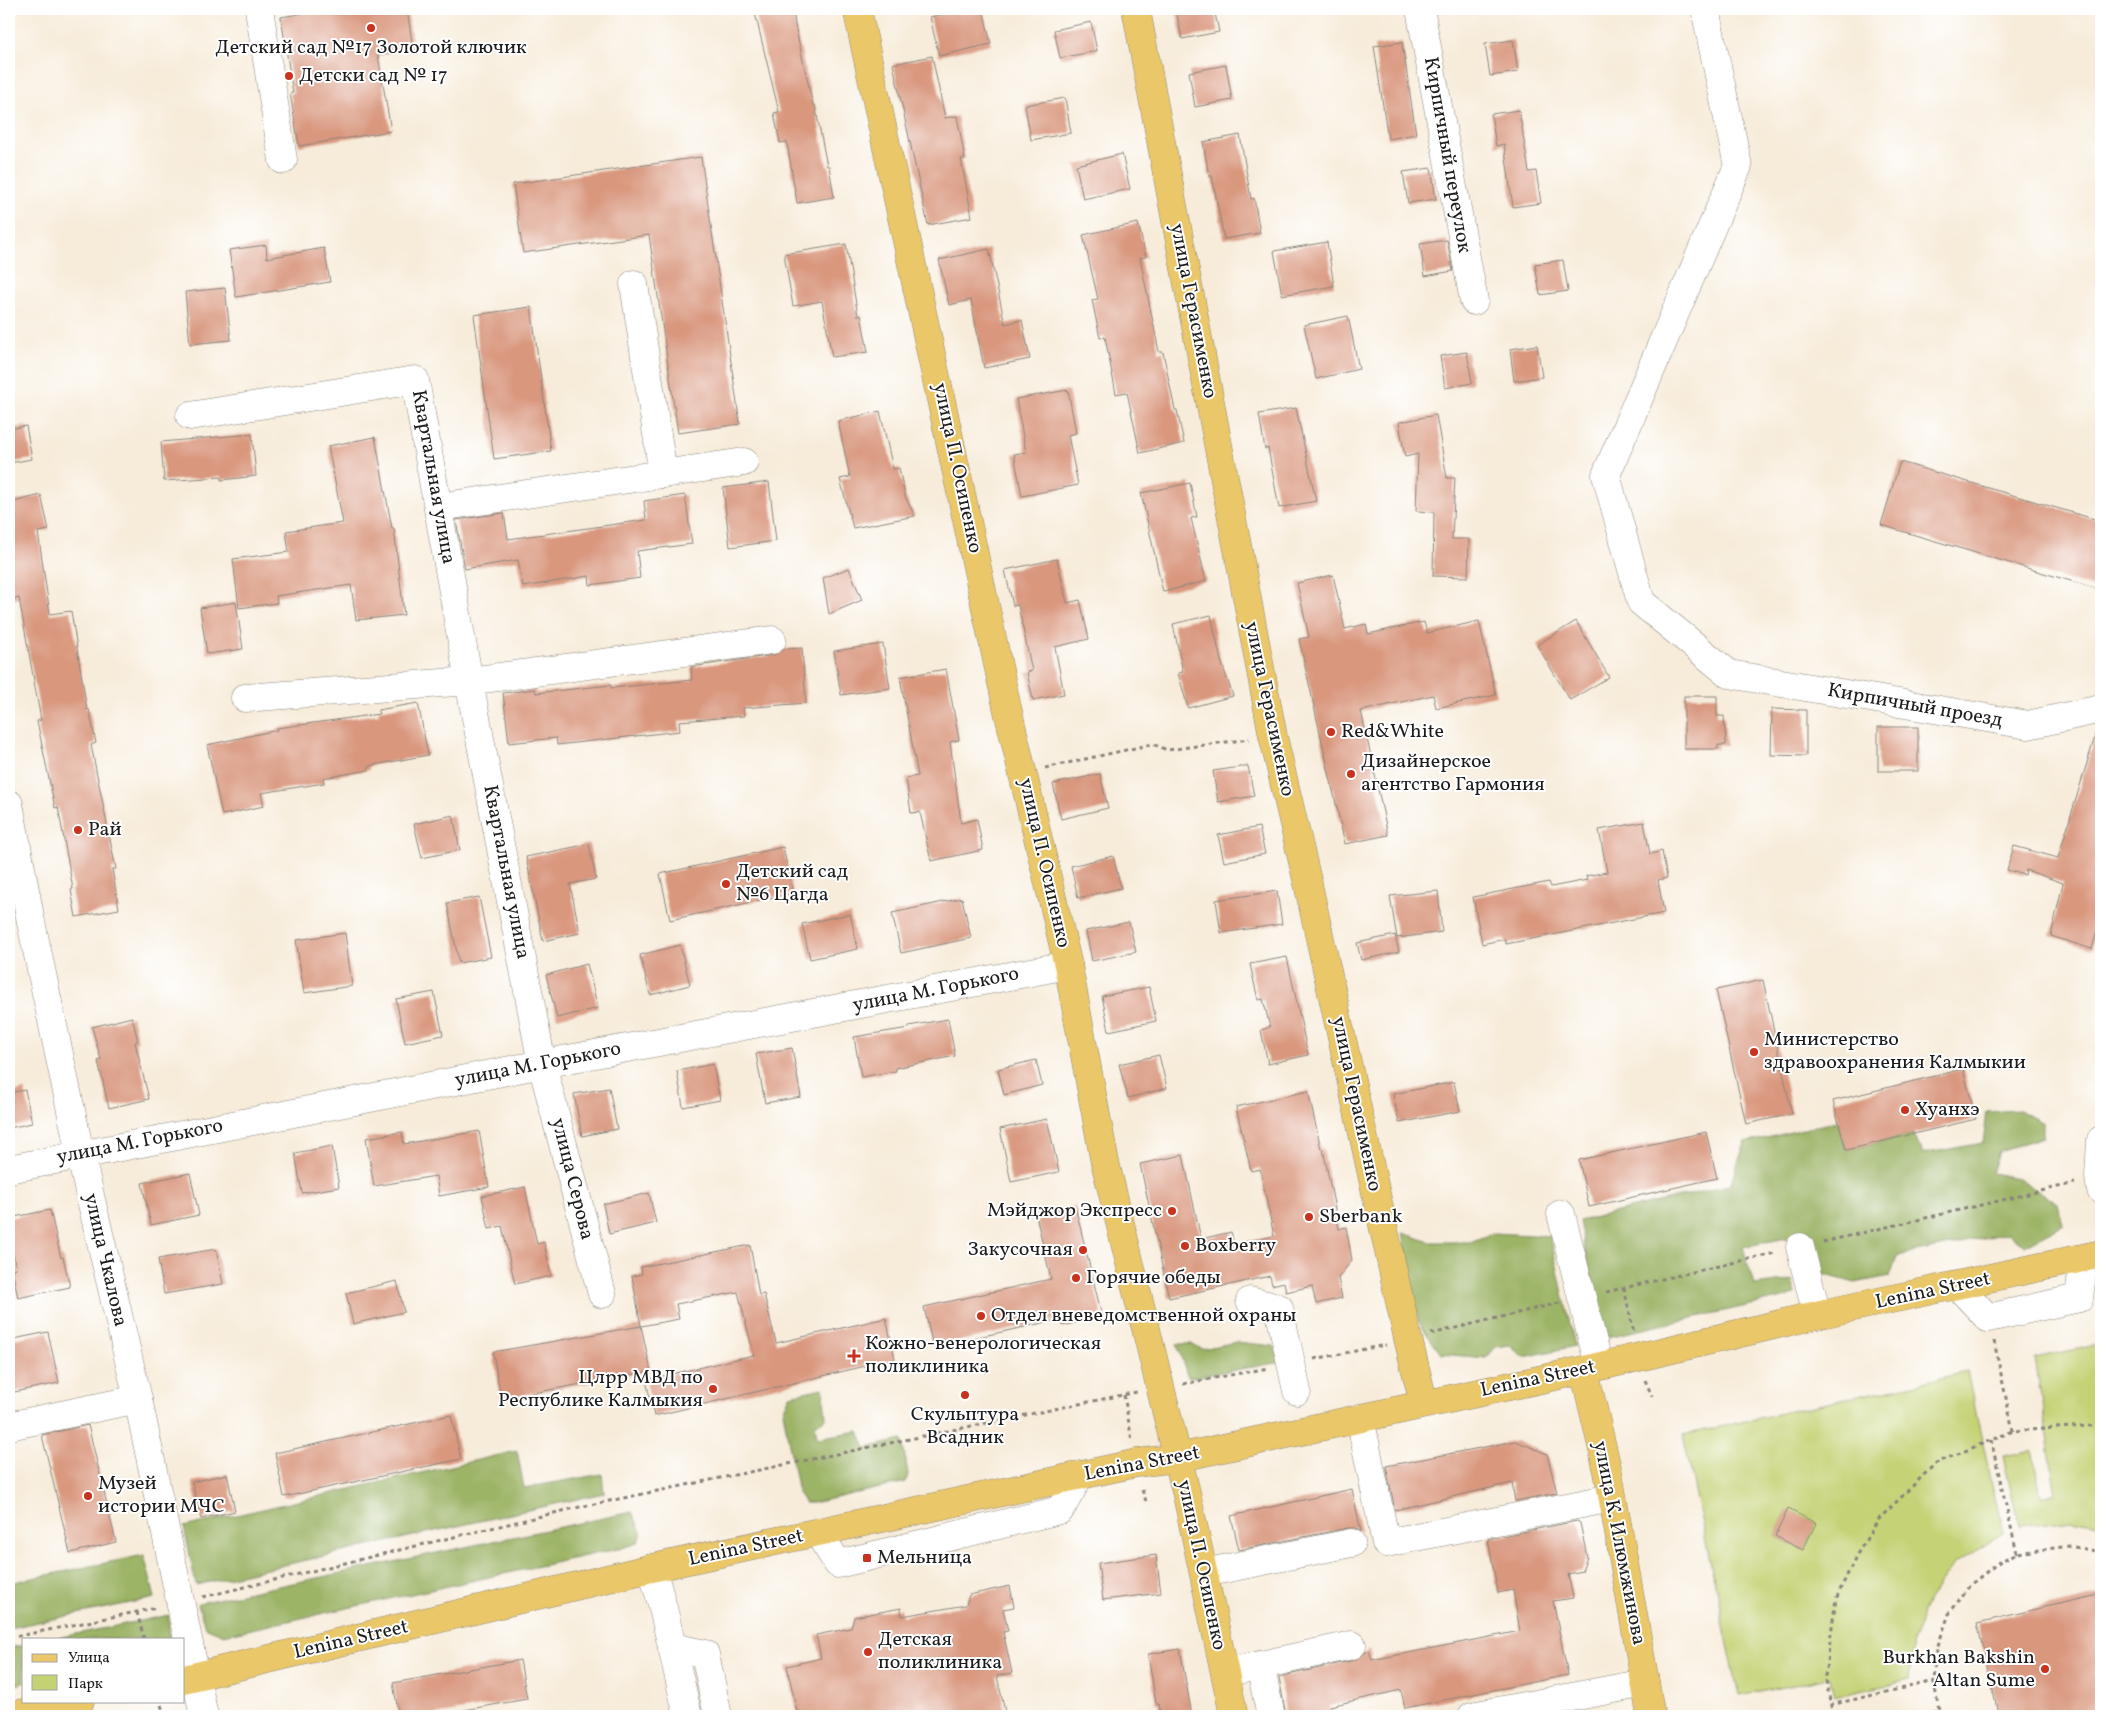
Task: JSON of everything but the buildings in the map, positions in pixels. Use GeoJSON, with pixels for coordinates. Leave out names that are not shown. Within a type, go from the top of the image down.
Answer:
{"type":"FeatureCollection","features":[{"type":"Feature","properties":{"kind":"main road","name":"улица П. Осипенко"},"geometry":{"type":"LineString","coordinates":[[857,9],[1023,774],[1068,965],[1104,1158],[1187,1496],[1234,1716]]}},
{"type":"Feature","properties":{"kind":"main road","name":"улица Герасименко"},"geometry":{"type":"LineString","coordinates":[[1136,9],[1273,736],[1308,884],[1424,1404]]}},
{"type":"Feature","properties":{"kind":"main road","name":"Lenina Street"},"geometry":{"type":"LineString","coordinates":[[189,1678],[652,1568],[1137,1463],[1177,1458],[1592,1368],[1817,1315],[2093,1256]]}},
{"type":"Feature","properties":{"kind":"main road","name":"улица К. Илюмжинова"},"geometry":{"type":"LineString","coordinates":[[1592,1368],[1612,1498],[1652,1716]]}},
{"type":"Feature","properties":{"kind":"main road"},"geometry":{"type":"LineString","coordinates":[[10,1716],[75,1702]]}},
{"type":"Feature","properties":{"kind":"street"},"geometry":{"type":"LineString","coordinates":[[259,9],[283,160]]}},
{"type":"Feature","properties":{"kind":"street","name":"Кирпичный переулок"},"geometry":{"type":"LineString","coordinates":[[1420,9],[1474,301]]}},
{"type":"Feature","properties":{"kind":"street","name":"Кирпичный проезд"},"geometry":{"type":"LineString","coordinates":[[1705,9],[1738,166],[1606,474],[1641,602],[1729,674],[2028,725],[2101,710]]}},
{"type":"Feature","properties":{"kind":"street"},"geometry":{"type":"LineString","coordinates":[[634,284],[663,474]]}},
{"type":"Feature","properties":{"kind":"street","name":"Квартальная улица"},"geometry":{"type":"LineString","coordinates":[[190,416],[415,380],[469,681],[542,1064]]}},
{"type":"Feature","properties":{"kind":"street"},"geometry":{"type":"LineString","coordinates":[[439,507],[744,462]]}},
{"type":"Feature","properties":{"kind":"street"},"geometry":{"type":"LineString","coordinates":[[245,698],[469,681],[772,640]]}},
{"type":"Feature","properties":{"kind":"street","name":"улица Чкалова"},"geometry":{"type":"LineString","coordinates":[[9,804],[30,922],[80,1154],[138,1399],[180,1602],[184,1638]]}},
{"type":"Feature","properties":{"kind":"street","name":"улица М. Горького"},"geometry":{"type":"LineString","coordinates":[[9,1169],[542,1064],[1068,965]]}},
{"type":"Feature","properties":{"kind":"street","name":"улица Серова"},"geometry":{"type":"LineString","coordinates":[[542,1064],[602,1294]]}},
{"type":"Feature","properties":{"kind":"street"},"geometry":{"type":"LineString","coordinates":[[2100,1184],[2101,1140]]}},
{"type":"Feature","properties":{"kind":"street"},"geometry":{"type":"LineString","coordinates":[[1561,1214],[1581,1298],[1592,1368]]}},
{"type":"Feature","properties":{"kind":"street"},"geometry":{"type":"LineString","coordinates":[[1800,1247],[1817,1315]]}},
{"type":"Feature","properties":{"kind":"street"},"geometry":{"type":"LineString","coordinates":[[1958,1286],[1988,1318],[2079,1298],[2093,1256]]}},
{"type":"Feature","properties":{"kind":"street"},"geometry":{"type":"LineString","coordinates":[[1250,1301],[1279,1308],[1297,1391]]}},
{"type":"Feature","properties":{"kind":"street"},"geometry":{"type":"LineString","coordinates":[[9,1426],[138,1399]]}},
{"type":"Feature","properties":{"kind":"street"},"geometry":{"type":"LineString","coordinates":[[1360,1418],[1386,1543],[1612,1498]]}},
{"type":"Feature","properties":{"kind":"street"},"geometry":{"type":"LineString","coordinates":[[818,1532],[838,1564],[1060,1510],[1080,1475]]}},
{"type":"Feature","properties":{"kind":"street"},"geometry":{"type":"LineString","coordinates":[[1204,1573],[1351,1543]]}},
{"type":"Feature","properties":{"kind":"street"},"geometry":{"type":"LineString","coordinates":[[652,1568],[688,1716]]}},
{"type":"Feature","properties":{"kind":"street","name":"улица Чкалова"},"geometry":{"type":"LineString","coordinates":[[185,1644],[189,1678],[204,1716]]}},
{"type":"Feature","properties":{"kind":"street"},"geometry":{"type":"LineString","coordinates":[[1225,1674],[1352,1646]]}},
{"type":"Feature","properties":{"kind":"street"},"geometry":{"type":"LineString","coordinates":[[672,1647],[705,1654],[718,1716]]}},
{"type":"Feature","properties":{"kind":"street"},"geometry":{"type":"LineString","coordinates":[[1260,1665],[1271,1716]]}},
{"type":"Feature","properties":{"kind":"street"},"geometry":{"type":"LineString","coordinates":[[1472,1716],[1645,1683]]}},
{"type":"Feature","properties":{"kind":"path"},"geometry":{"type":"LineString","coordinates":[[1023,774],[1153,744],[1167,750],[1273,736]]}},
{"type":"Feature","properties":{"kind":"path"},"geometry":{"type":"LineString","coordinates":[[1426,1335],[1800,1247],[2100,1184]]}},
{"type":"Feature","properties":{"kind":"path"},"geometry":{"type":"LineString","coordinates":[[1624,1288],[1635,1337]]}},
{"type":"Feature","properties":{"kind":"path"},"geometry":{"type":"LineString","coordinates":[[1988,1318],[2013,1431]]}},
{"type":"Feature","properties":{"kind":"path"},"geometry":{"type":"LineString","coordinates":[[1644,1377],[1652,1396]]}},
{"type":"Feature","properties":{"kind":"path"},"geometry":{"type":"LineString","coordinates":[[9,1638],[137,1612],[575,1508],[1145,1390]]}},
{"type":"Feature","properties":{"kind":"path"},"geometry":{"type":"LineString","coordinates":[[1124,1395],[1133,1447]]}},
{"type":"Feature","properties":{"kind":"path"},"geometry":{"type":"LineString","coordinates":[[1832,1716],[1825,1676],[1836,1599],[1856,1556],[1879,1519],[1936,1463],[2013,1431],[2101,1425]]}},
{"type":"Feature","properties":{"kind":"path"},"geometry":{"type":"LineString","coordinates":[[1991,1440],[2017,1553]]}},
{"type":"Feature","properties":{"kind":"path"},"geometry":{"type":"LineString","coordinates":[[1142,1490],[1146,1501]]}},
{"type":"Feature","properties":{"kind":"path"},"geometry":{"type":"LineString","coordinates":[[1942,1716],[1939,1710],[1934,1681],[1937,1648],[1949,1614],[1970,1584],[1999,1562],[2017,1553],[2069,1546],[2101,1552]]}},
{"type":"Feature","properties":{"kind":"path"},"geometry":{"type":"LineString","coordinates":[[137,1612],[144,1638]]}},
{"type":"Feature","properties":{"kind":"path"},"geometry":{"type":"LineString","coordinates":[[1830,1704],[1934,1681]]}},
{"type":"Feature","properties":{"kind":"path"},"geometry":{"type":"LineString","coordinates":[[161,1704],[165,1716]]}},
{"type":"Feature","properties":{"kind":"path"},"geometry":{"type":"LineString","coordinates":[[1909,1716],[1939,1710]]}},
{"type":"Feature","properties":{"kind":"green space"},"geometry":{"type":"Polygon","coordinates":[[[2019,1110],[2043,1123],[2043,1137],[1999,1151],[1992,1173],[2018,1178],[2058,1204],[2063,1225],[2024,1246],[2008,1233],[1897,1256],[1890,1276],[1855,1283],[1819,1273],[1810,1233],[1743,1247],[1754,1285],[1792,1280],[1796,1295],[1603,1338],[1579,1221],[1730,1185],[1745,1143],[1838,1121],[1846,1150],[1914,1134],[1922,1154],[1983,1143],[1987,1112],[2019,1110]]]}},
{"type":"Feature","properties":{"kind":"green space"},"geometry":{"type":"Polygon","coordinates":[[[1403,1233],[1430,1242],[1470,1242],[1493,1233],[1550,1236],[1575,1346],[1524,1357],[1510,1345],[1496,1347],[1486,1358],[1441,1354],[1419,1323],[1403,1233]]]}},
{"type":"Feature","properties":{"kind":"green space"},"geometry":{"type":"Polygon","coordinates":[[[1236,1342],[1274,1346],[1282,1362],[1188,1378],[1177,1344],[1191,1344],[1202,1349],[1236,1342]]]}},
{"type":"Feature","properties":{"kind":"green space"},"geometry":{"type":"Polygon","coordinates":[[[2101,1344],[2101,1526],[2074,1520],[2019,1526],[2003,1456],[2032,1450],[2041,1496],[2056,1495],[2035,1358],[2101,1344]]]}},
{"type":"Feature","properties":{"kind":"green space"},"geometry":{"type":"Polygon","coordinates":[[[1967,1372],[2003,1533],[1954,1564],[1928,1599],[1913,1641],[1909,1680],[1834,1697],[1830,1678],[1739,1696],[1683,1435],[1967,1372]],[[1788,1510],[1775,1536],[1803,1550],[1816,1523],[1788,1510]]]}},
{"type":"Feature","properties":{"kind":"green space"},"geometry":{"type":"Polygon","coordinates":[[[823,1388],[826,1418],[815,1425],[817,1438],[859,1431],[866,1448],[902,1440],[908,1474],[906,1482],[813,1503],[805,1503],[798,1493],[783,1411],[790,1395],[823,1388]]]}},
{"type":"Feature","properties":{"kind":"green space"},"geometry":{"type":"Polygon","coordinates":[[[517,1451],[524,1488],[602,1474],[604,1493],[196,1585],[184,1527],[517,1451]]]}},
{"type":"Feature","properties":{"kind":"green space"},"geometry":{"type":"Polygon","coordinates":[[[632,1512],[642,1534],[637,1543],[622,1548],[224,1635],[205,1627],[198,1603],[632,1512]]]}},
{"type":"Feature","properties":{"kind":"green space"},"geometry":{"type":"Polygon","coordinates":[[[144,1555],[155,1598],[9,1628],[9,1583],[144,1555]]]}},
{"type":"Feature","properties":{"kind":"green space"},"geometry":{"type":"Polygon","coordinates":[[[169,1615],[169,1638],[57,1638],[169,1615]]]}},
{"type":"Feature","properties":{"kind":"green space"},"geometry":{"type":"Polygon","coordinates":[[[22,1645],[22,1683],[9,1686],[9,1648],[22,1645]]]}},
{"type":"Feature","properties":{"kind":"place","name":"Детский сад №17 Золотой ключик"},"geometry":{"type":"Point","coordinates":[371,28]}},
{"type":"Feature","properties":{"kind":"place","name":"Детски сад № 17"},"geometry":{"type":"Point","coordinates":[289,76]}},
{"type":"Feature","properties":{"kind":"place","name":"Red&White"},"geometry":{"type":"Point","coordinates":[1331,732]}},
{"type":"Feature","properties":{"kind":"place","name":"Дизайнерское агентство Гармония"},"geometry":{"type":"Point","coordinates":[1351,774]}},
{"type":"Feature","properties":{"kind":"place","name":"Рай"},"geometry":{"type":"Point","coordinates":[78,830]}},
{"type":"Feature","properties":{"kind":"place","name":"Детский сад №6 Цагда"},"geometry":{"type":"Point","coordinates":[726,884]}},
{"type":"Feature","properties":{"kind":"place","name":"Министерство здравоохранения Калмыкии"},"geometry":{"type":"Point","coordinates":[1754,1052]}},
{"type":"Feature","properties":{"kind":"place","name":"Хуанхэ"},"geometry":{"type":"Point","coordinates":[1905,1110]}},
{"type":"Feature","properties":{"kind":"place","name":"Мэйджор Экспресс"},"geometry":{"type":"Point","coordinates":[1172,1211]}},
{"type":"Feature","properties":{"kind":"place","name":"Sberbank"},"geometry":{"type":"Point","coordinates":[1309,1217]}},
{"type":"Feature","properties":{"kind":"place","name":"Boxberry"},"geometry":{"type":"Point","coordinates":[1185,1246]}},
{"type":"Feature","properties":{"kind":"place","name":"Закусoчная"},"geometry":{"type":"Point","coordinates":[1083,1250]}},
{"type":"Feature","properties":{"kind":"place","name":"Горячие обеды"},"geometry":{"type":"Point","coordinates":[1076,1278]}},
{"type":"Feature","properties":{"kind":"place","name":"Отдел вневедомственной охраны"},"geometry":{"type":"Point","coordinates":[981,1316]}},
{"type":"Feature","properties":{"kind":"place","name":"Кожно-венерологическая поликлиника"},"geometry":{"type":"Point","coordinates":[854,1356]}},
{"type":"Feature","properties":{"kind":"place","name":"Цлрр МВД по Республике Калмыкия"},"geometry":{"type":"Point","coordinates":[713,1389]}},
{"type":"Feature","properties":{"kind":"place","name":"Скульптура Всадник"},"geometry":{"type":"Point","coordinates":[965,1395]}},
{"type":"Feature","properties":{"kind":"place","name":"Музей истории МЧС"},"geometry":{"type":"Point","coordinates":[88,1496]}},
{"type":"Feature","properties":{"kind":"place","name":"Мельница"},"geometry":{"type":"Point","coordinates":[867,1558]}},
{"type":"Feature","properties":{"kind":"place","name":"Детская поликлиника"},"geometry":{"type":"Point","coordinates":[868,1652]}},
{"type":"Feature","properties":{"kind":"place","name":"Burkhan Bakshin Altan Sume"},"geometry":{"type":"Point","coordinates":[2045,1669]}}]}
